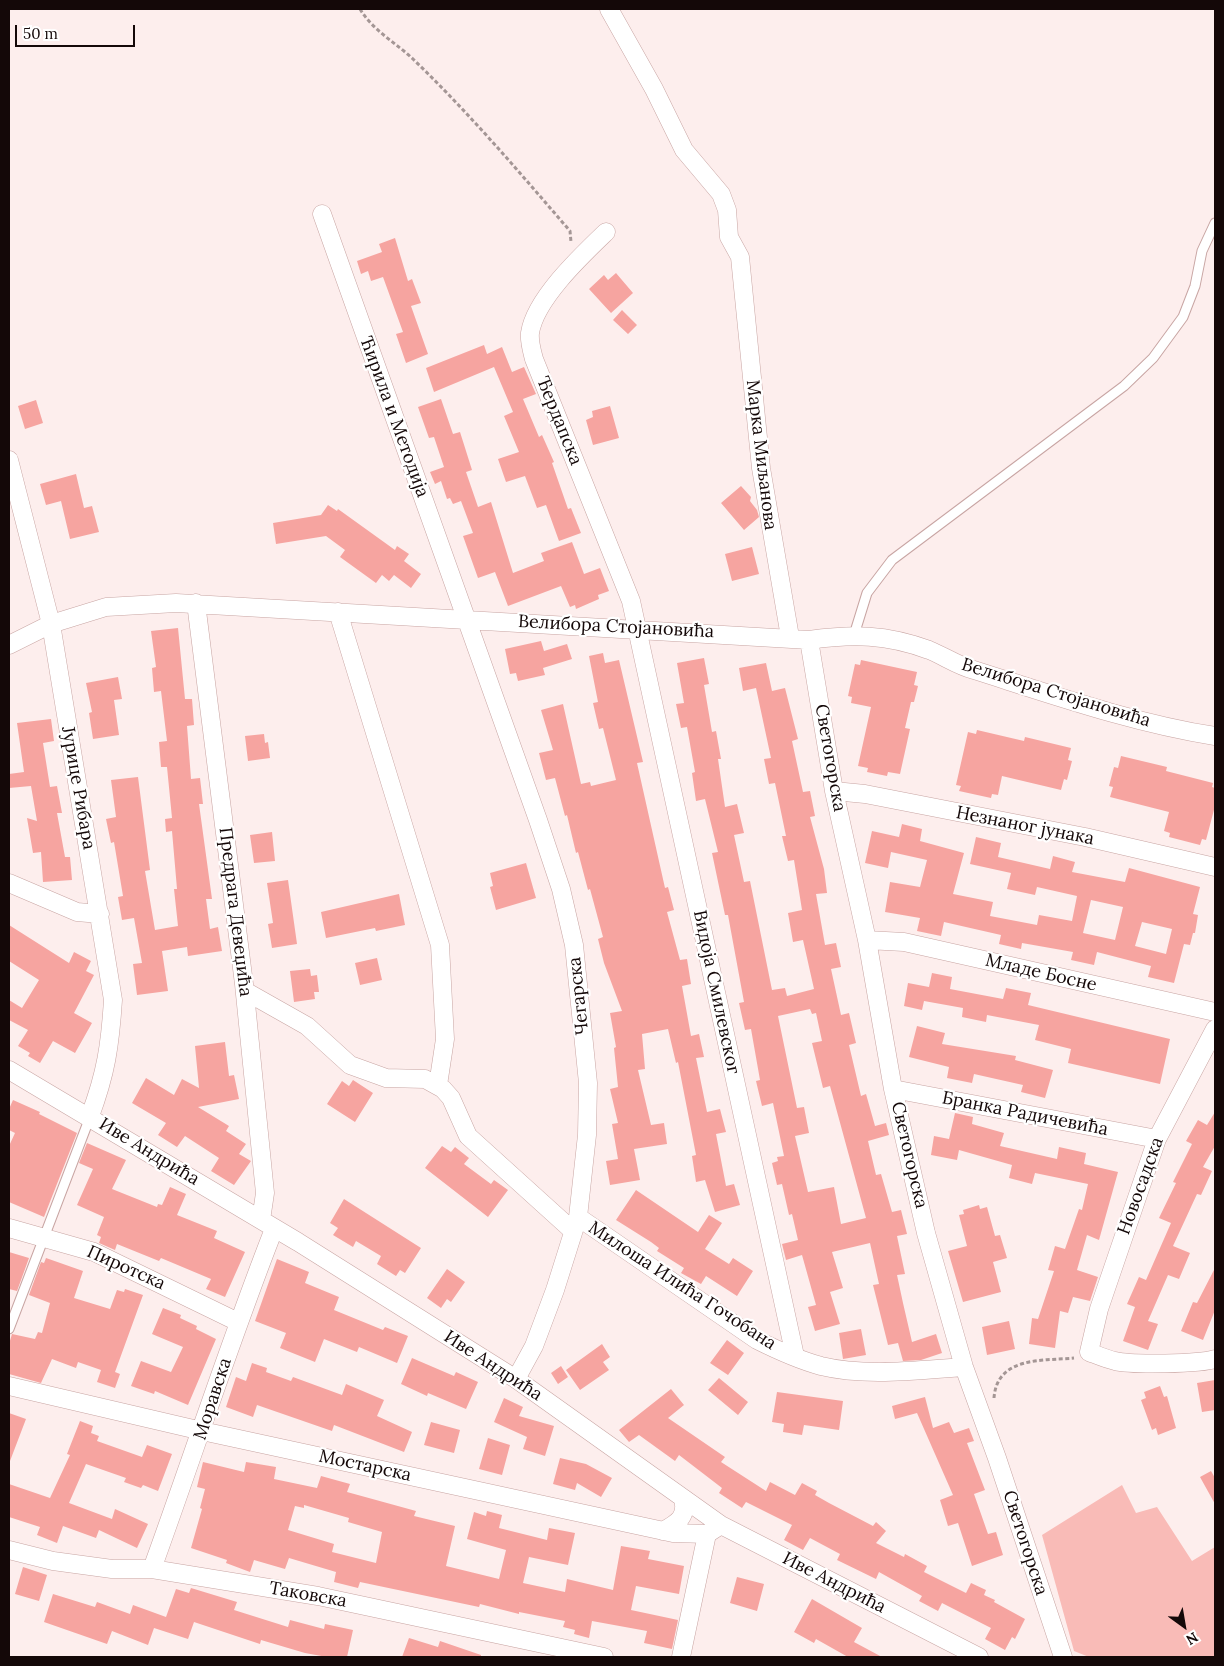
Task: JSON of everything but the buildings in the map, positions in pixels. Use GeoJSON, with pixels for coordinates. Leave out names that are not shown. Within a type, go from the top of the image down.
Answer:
{"type":"FeatureCollection","features":[{"type":"Feature","properties":{"kind":"street","name":"Марка Миљанова"},"geometry":{"type":"LineString","coordinates":[[609,9],[654,89],[684,150],[722,194],[727,210],[729,237],[740,257],[761,468],[790,637]]}},
{"type":"Feature","properties":{"kind":"street","name":"Ћирила и Методија"},"geometry":{"type":"LineString","coordinates":[[322,214],[465,619]]}},
{"type":"Feature","properties":{"kind":"street","name":"Ђердапска"},"geometry":{"type":"LineString","coordinates":[[606,232],[564,274],[545,300],[530,331],[530,342],[534,359],[631,601],[637,629]]}},
{"type":"Feature","properties":{"kind":"street","name":"Јурице Рибара"},"geometry":{"type":"LineString","coordinates":[[9,460],[14,507],[50,624],[113,1000],[110,1048],[103,1082],[90,1116]]}},
{"type":"Feature","properties":{"kind":"street","name":"Велибора Стојановића"},"geometry":{"type":"LineString","coordinates":[[9,645],[50,624],[106,607],[196,603],[790,637],[809,640],[854,635],[883,638],[928,650],[971,670],[1149,723],[1215,736]]}},
{"type":"Feature","properties":{"kind":"street","name":"Предрага Девеџића"},"geometry":{"type":"LineString","coordinates":[[196,603],[245,991],[268,1225]]}},
{"type":"Feature","properties":{"kind":"street"},"geometry":{"type":"LineString","coordinates":[[245,991],[307,1026],[350,1065],[386,1078],[425,1079],[438,1085],[444,1039],[440,945],[338,612]]}},
{"type":"Feature","properties":{"kind":"street","name":"Чегарска"},"geometry":{"type":"LineString","coordinates":[[465,619],[563,896],[574,945],[588,1083],[587,1135],[575,1224],[555,1290],[534,1346],[516,1379]]}},
{"type":"Feature","properties":{"kind":"street","name":"Видоја Смилевског"},"geometry":{"type":"LineString","coordinates":[[637,629],[795,1356]]}},
{"type":"Feature","properties":{"kind":"street","name":"Светогорска"},"geometry":{"type":"LineString","coordinates":[[809,640],[834,791],[867,940],[893,1089],[926,1233],[964,1367],[997,1458],[1063,1657]]}},
{"type":"Feature","properties":{"kind":"street","name":"Незнаног јунака"},"geometry":{"type":"LineString","coordinates":[[834,791],[865,794],[1085,837],[1215,867]]}},
{"type":"Feature","properties":{"kind":"street"},"geometry":{"type":"LineString","coordinates":[[9,883],[77,912],[100,914]]}},
{"type":"Feature","properties":{"kind":"street","name":"Младе Босне"},"geometry":{"type":"LineString","coordinates":[[867,940],[904,942],[1215,1012]]}},
{"type":"Feature","properties":{"kind":"street","name":"Новосадска"},"geometry":{"type":"LineString","coordinates":[[1089,1352],[1102,1299],[1157,1140],[1215,1029]]}},
{"type":"Feature","properties":{"kind":"street","name":"Иве Андрића"},"geometry":{"type":"LineString","coordinates":[[9,1070],[90,1116],[516,1379],[684,1499],[714,1530],[979,1657]]}},
{"type":"Feature","properties":{"kind":"street","name":"Милоша Илића Гочобана"},"geometry":{"type":"LineString","coordinates":[[438,1085],[451,1098],[468,1136],[575,1224],[757,1340],[822,1366],[863,1371],[964,1367]]}},
{"type":"Feature","properties":{"kind":"street","name":"Бранка Радичевића"},"geometry":{"type":"LineString","coordinates":[[893,1089],[1157,1140]]}},
{"type":"Feature","properties":{"kind":"street","name":"Моравска"},"geometry":{"type":"LineString","coordinates":[[152,1570],[202,1431],[268,1225]]}},
{"type":"Feature","properties":{"kind":"street","name":"Пиротска"},"geometry":{"type":"LineString","coordinates":[[9,1228],[44,1236],[94,1252],[238,1322]]}},
{"type":"Feature","properties":{"kind":"street"},"geometry":{"type":"LineString","coordinates":[[1089,1352],[1116,1362],[1206,1362],[1215,1358]]}},
{"type":"Feature","properties":{"kind":"street","name":"Мостарска"},"geometry":{"type":"LineString","coordinates":[[9,1386],[202,1431],[663,1531],[714,1530]]}},
{"type":"Feature","properties":{"kind":"street"},"geometry":{"type":"LineString","coordinates":[[663,1531],[682,1518],[685,1513],[684,1499]]}},
{"type":"Feature","properties":{"kind":"street"},"geometry":{"type":"LineString","coordinates":[[681,1657],[714,1530]]}},
{"type":"Feature","properties":{"kind":"street","name":"Таковска"},"geometry":{"type":"LineString","coordinates":[[9,1550],[53,1562],[112,1569],[152,1570],[318,1596],[604,1657]]}},
{"type":"Feature","properties":{"kind":"lane"},"geometry":{"type":"LineString","coordinates":[[854,635],[867,594],[892,560],[1124,386],[1153,358],[1183,317],[1195,286],[1202,251],[1215,223]]}},
{"type":"Feature","properties":{"kind":"lane"},"geometry":{"type":"LineString","coordinates":[[9,1329],[90,1116]]}},
{"type":"Feature","properties":{"kind":"path"},"geometry":{"type":"LineString","coordinates":[[360,9],[395,46],[414,59],[506,156],[570,231],[571,245]]}},
{"type":"Feature","properties":{"kind":"path"},"geometry":{"type":"LineString","coordinates":[[994,1404],[994,1396],[1000,1376],[1010,1368],[1033,1361],[1074,1358],[1089,1352]]}},
{"type":"Feature","properties":{"kind":"shaded area"},"geometry":{"type":"Polygon","coordinates":[[[1122,1485],[1136,1513],[1157,1507],[1192,1561],[1215,1547],[1215,1657],[1089,1657],[1074,1651],[1042,1535],[1122,1485]]]}}]}
